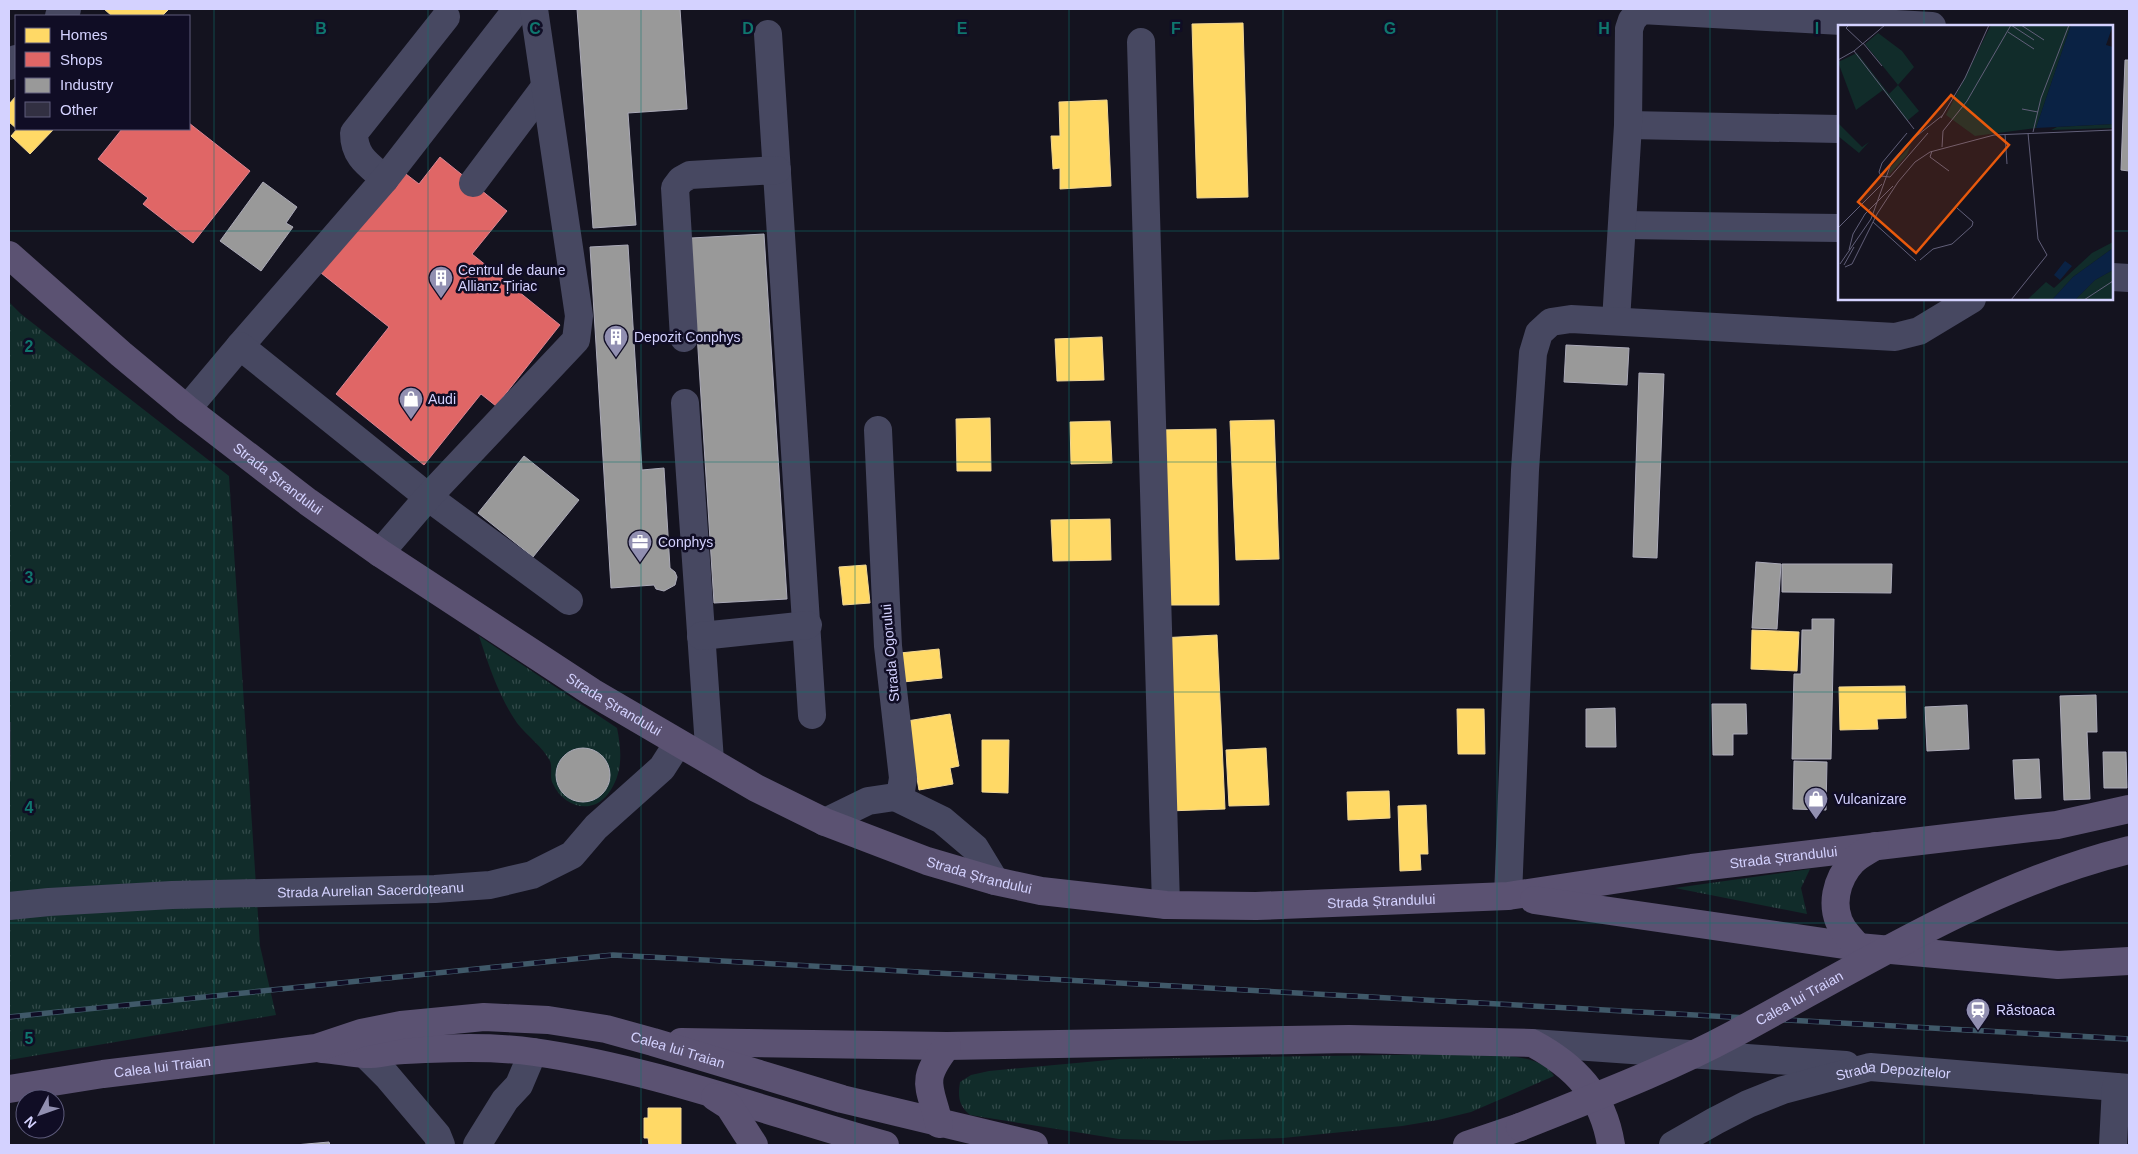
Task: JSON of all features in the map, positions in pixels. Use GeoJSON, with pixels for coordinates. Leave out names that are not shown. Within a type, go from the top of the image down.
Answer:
{"type":"FeatureCollection","features":[{"type":"Feature","properties":{"kind":"main road","name":"Strada Ștrandului"},"geometry":{"type":"LineString","coordinates":[[9,255],[121,354],[187,409],[308,502],[380,553],[592,692],[756,788],[825,822],[927,861],[995,880],[1042,891],[1166,905],[1256,906],[1508,896],[1692,868],[2056,825],[2129,809]]}},
{"type":"Feature","properties":{"kind":"main road"},"geometry":{"type":"LineString","coordinates":[[1858,947],[1842,928],[1836,910],[1836,894],[1842,876],[1854,861],[1875,846]]}},
{"type":"Feature","properties":{"kind":"main road","name":"Calea lui Traian"},"geometry":{"type":"LineString","coordinates":[[1467,1145],[1520,1127],[1616,1089],[1733,1034],[1922,931],[2031,880],[2087,860],[2129,850]]}},
{"type":"Feature","properties":{"kind":"main road"},"geometry":{"type":"LineString","coordinates":[[1508,896],[1858,947],[2058,965],[2129,961]]}},
{"type":"Feature","properties":{"kind":"main road","name":"Calea lui Traian"},"geometry":{"type":"LineString","coordinates":[[9,1089],[103,1074],[316,1048],[361,1033],[402,1025],[484,1017],[548,1020],[606,1029],[842,1099],[939,1124],[1034,1145]]}},
{"type":"Feature","properties":{"kind":"main road"},"geometry":{"type":"LineString","coordinates":[[653,1042],[947,1046],[1349,1039],[1532,1043],[1569,1066],[1588,1086],[1602,1114],[1611,1145]]}},
{"type":"Feature","properties":{"kind":"main road"},"geometry":{"type":"LineString","coordinates":[[939,1124],[931,1099],[929,1082],[933,1067],[947,1046]]}},
{"type":"Feature","properties":{"kind":"main road","name":"Calea lui Traian"},"geometry":{"type":"LineString","coordinates":[[316,1048],[365,1054],[402,1050],[465,1048],[533,1052],[608,1066],[706,1090],[787,1117],[885,1145]]}},
{"type":"Feature","properties":{"kind":"main road"},"geometry":{"type":"LineString","coordinates":[[706,1090],[729,1106],[754,1145]]}},
{"type":"Feature","properties":{"kind":"street"},"geometry":{"type":"LineString","coordinates":[[187,409],[385,179],[517,9]]}},
{"type":"Feature","properties":{"kind":"street"},"geometry":{"type":"LineString","coordinates":[[380,553],[428,497],[576,340],[579,316],[534,9]]}},
{"type":"Feature","properties":{"kind":"street"},"geometry":{"type":"LineString","coordinates":[[1616,322],[1628,126],[1629,29],[1632,20],[1641,10],[1914,25]]}},
{"type":"Feature","properties":{"kind":"street"},"geometry":{"type":"LineString","coordinates":[[385,179],[362,159],[354,146],[354,133],[446,17]]}},
{"type":"Feature","properties":{"kind":"street"},"geometry":{"type":"LineString","coordinates":[[768,34],[808,625],[812,715]]}},
{"type":"Feature","properties":{"kind":"street"},"geometry":{"type":"LineString","coordinates":[[1141,42],[1166,905]]}},
{"type":"Feature","properties":{"kind":"street"},"geometry":{"type":"LineString","coordinates":[[473,183],[546,87]]}},
{"type":"Feature","properties":{"kind":"street"},"geometry":{"type":"LineString","coordinates":[[1628,126],[1838,129]]}},
{"type":"Feature","properties":{"kind":"street"},"geometry":{"type":"LineString","coordinates":[[684,338],[675,188],[681,180],[690,174],[777,170]]}},
{"type":"Feature","properties":{"kind":"street"},"geometry":{"type":"LineString","coordinates":[[1623,225],[1838,228]]}},
{"type":"Feature","properties":{"kind":"street"},"geometry":{"type":"LineString","coordinates":[[2113,277],[2129,278]]}},
{"type":"Feature","properties":{"kind":"street"},"geometry":{"type":"LineString","coordinates":[[1508,896],[1525,470],[1533,353],[1539,333],[1551,322],[1571,319],[1895,337],[1919,331],[1970,300]]}},
{"type":"Feature","properties":{"kind":"street"},"geometry":{"type":"LineString","coordinates":[[240,346],[428,497],[568,601]]}},
{"type":"Feature","properties":{"kind":"street"},"geometry":{"type":"LineString","coordinates":[[685,403],[710,761]]}},
{"type":"Feature","properties":{"kind":"street","name":"Strada Ogorului"},"geometry":{"type":"LineString","coordinates":[[878,430],[888,646],[903,778],[901,791],[895,797]]}},
{"type":"Feature","properties":{"kind":"street"},"geometry":{"type":"LineString","coordinates":[[701,636],[808,625]]}},
{"type":"Feature","properties":{"kind":"street","name":"Strada Aurelian Sacerdoțeanu"},"geometry":{"type":"LineString","coordinates":[[9,906],[172,895],[435,889],[490,884],[532,875],[572,854],[596,827],[662,768],[678,743]]}},
{"type":"Feature","properties":{"kind":"street"},"geometry":{"type":"LineString","coordinates":[[825,822],[868,801],[895,797],[942,820],[975,848],[995,880]]}},
{"type":"Feature","properties":{"kind":"street"},"geometry":{"type":"LineString","coordinates":[[1532,1043],[1870,1067]]}},
{"type":"Feature","properties":{"kind":"street"},"geometry":{"type":"LineString","coordinates":[[477,1145],[505,1100],[519,1085],[533,1052]]}},
{"type":"Feature","properties":{"kind":"street"},"geometry":{"type":"LineString","coordinates":[[365,1054],[387,1076],[437,1135],[441,1145]]}},
{"type":"Feature","properties":{"kind":"street","name":"Strada Depozitelor"},"geometry":{"type":"LineString","coordinates":[[1673,1145],[1748,1104],[1817,1080],[1870,1067],[2123,1088]]}},
{"type":"Feature","properties":{"kind":"street"},"geometry":{"type":"LineString","coordinates":[[2113,1145],[2123,1088]]}},
{"type":"Feature","properties":{"kind":"green space"},"geometry":{"type":"Polygon","coordinates":[[[9,302],[21,314],[229,476],[260,946],[276,1015],[9,1060],[9,302]]]}},
{"type":"Feature","properties":{"kind":"green space"},"geometry":{"type":"Polygon","coordinates":[[[479,636],[617,728],[620,746],[619,771],[613,786],[601,801],[594,805],[578,806],[570,803],[558,792],[552,781],[550,761],[517,723],[505,703],[479,636]]]}},
{"type":"Feature","properties":{"kind":"green space"},"geometry":{"type":"Polygon","coordinates":[[[1810,869],[1801,888],[1807,914],[1675,888],[1810,869]]]}},
{"type":"Feature","properties":{"kind":"green space"},"geometry":{"type":"Polygon","coordinates":[[[1459,1054],[1525,1058],[1547,1068],[1554,1076],[1471,1112],[1438,1120],[1402,1126],[1283,1138],[1186,1141],[1119,1139],[970,1115],[963,1108],[959,1096],[960,1082],[971,1075],[989,1071],[1120,1059],[1459,1054]]]}},
{"type":"Feature","properties":{"kind":"building: Homes"},"geometry":{"type":"Polygon","coordinates":[[[104,9],[169,9],[163,15],[111,15],[104,9]]]}},
{"type":"Feature","properties":{"kind":"building: Homes"},"geometry":{"type":"Polygon","coordinates":[[[1243,23],[1248,197],[1197,198],[1192,24],[1243,23]]]}},
{"type":"Feature","properties":{"kind":"building: Homes"},"geometry":{"type":"Polygon","coordinates":[[[15,97],[15,127],[9,122],[9,104],[15,97]]]}},
{"type":"Feature","properties":{"kind":"building: Homes"},"geometry":{"type":"Polygon","coordinates":[[[1107,100],[1111,186],[1060,189],[1060,168],[1053,169],[1051,136],[1060,136],[1059,102],[1107,100]]]}},
{"type":"Feature","properties":{"kind":"building: Homes"},"geometry":{"type":"Polygon","coordinates":[[[16,130],[53,130],[30,154],[11,136],[16,130]]]}},
{"type":"Feature","properties":{"kind":"building: Homes"},"geometry":{"type":"Polygon","coordinates":[[[1102,337],[1104,380],[1057,381],[1055,339],[1102,337]]]}},
{"type":"Feature","properties":{"kind":"building: Homes"},"geometry":{"type":"Polygon","coordinates":[[[990,418],[991,471],[957,471],[956,419],[990,418]]]}},
{"type":"Feature","properties":{"kind":"building: Homes"},"geometry":{"type":"Polygon","coordinates":[[[1274,420],[1279,559],[1236,560],[1230,421],[1274,420]]]}},
{"type":"Feature","properties":{"kind":"building: Homes"},"geometry":{"type":"Polygon","coordinates":[[[1110,421],[1112,463],[1071,464],[1070,422],[1110,421]]]}},
{"type":"Feature","properties":{"kind":"building: Homes"},"geometry":{"type":"Polygon","coordinates":[[[1216,429],[1219,605],[1162,605],[1159,430],[1216,429]]]}},
{"type":"Feature","properties":{"kind":"building: Homes"},"geometry":{"type":"Polygon","coordinates":[[[1110,519],[1111,560],[1053,561],[1051,520],[1110,519]]]}},
{"type":"Feature","properties":{"kind":"building: Homes"},"geometry":{"type":"Polygon","coordinates":[[[866,565],[870,603],[843,605],[839,567],[866,565]]]}},
{"type":"Feature","properties":{"kind":"building: Homes"},"geometry":{"type":"Polygon","coordinates":[[[1752,630],[1799,632],[1797,671],[1751,669],[1752,630]]]}},
{"type":"Feature","properties":{"kind":"building: Homes"},"geometry":{"type":"Polygon","coordinates":[[[1217,635],[1225,809],[1167,811],[1160,638],[1217,635]]]}},
{"type":"Feature","properties":{"kind":"building: Homes"},"geometry":{"type":"Polygon","coordinates":[[[939,649],[942,678],[903,682],[900,653],[939,649]]]}},
{"type":"Feature","properties":{"kind":"building: Homes"},"geometry":{"type":"Polygon","coordinates":[[[1905,686],[1906,718],[1877,719],[1878,729],[1840,730],[1839,687],[1905,686]]]}},
{"type":"Feature","properties":{"kind":"building: Homes"},"geometry":{"type":"Polygon","coordinates":[[[1457,709],[1484,709],[1485,754],[1458,754],[1457,709]]]}},
{"type":"Feature","properties":{"kind":"building: Homes"},"geometry":{"type":"Polygon","coordinates":[[[950,714],[959,766],[950,768],[953,784],[919,790],[907,721],[950,714]]]}},
{"type":"Feature","properties":{"kind":"building: Homes"},"geometry":{"type":"Polygon","coordinates":[[[982,740],[1009,740],[1008,793],[982,792],[982,740]]]}},
{"type":"Feature","properties":{"kind":"building: Homes"},"geometry":{"type":"Polygon","coordinates":[[[1266,748],[1269,805],[1229,806],[1226,750],[1266,748]]]}},
{"type":"Feature","properties":{"kind":"building: Homes"},"geometry":{"type":"Polygon","coordinates":[[[1389,791],[1390,818],[1348,820],[1347,792],[1389,791]]]}},
{"type":"Feature","properties":{"kind":"building: Homes"},"geometry":{"type":"Polygon","coordinates":[[[1426,805],[1428,854],[1420,854],[1421,870],[1400,871],[1398,806],[1426,805]]]}},
{"type":"Feature","properties":{"kind":"building: Homes"},"geometry":{"type":"Polygon","coordinates":[[[648,1108],[681,1108],[681,1145],[649,1145],[648,1138],[644,1138],[644,1118],[648,1118],[648,1108]]]}},
{"type":"Feature","properties":{"kind":"building: Shops"},"geometry":{"type":"Polygon","coordinates":[[[190,124],[250,171],[193,243],[143,204],[148,198],[98,159],[121,130],[190,130],[190,124]]]}},
{"type":"Feature","properties":{"kind":"building: Shops","name":"Centrul de daune Allianz Țiriac"},"geometry":{"type":"Polygon","coordinates":[[[440,157],[507,211],[472,254],[560,325],[496,406],[481,394],[424,465],[336,394],[389,327],[321,273],[402,171],[419,184],[440,157]]]}},
{"type":"Feature","properties":{"kind":"building: Industry"},"geometry":{"type":"Polygon","coordinates":[[[577,9],[680,9],[687,109],[628,113],[636,225],[593,228],[577,9]]]}},
{"type":"Feature","properties":{"kind":"building: Industry"},"geometry":{"type":"Polygon","coordinates":[[[2125,60],[2129,60],[2129,171],[2121,170],[2125,60]]]}},
{"type":"Feature","properties":{"kind":"building: Industry"},"geometry":{"type":"Polygon","coordinates":[[[263,182],[297,207],[286,223],[293,227],[261,271],[220,241],[263,182]]]}},
{"type":"Feature","properties":{"kind":"building: Industry"},"geometry":{"type":"Polygon","coordinates":[[[764,234],[787,599],[714,603],[691,238],[764,234]]]}},
{"type":"Feature","properties":{"kind":"building: Industry","name":"Depozit Conphys"},"geometry":{"type":"Polygon","coordinates":[[[628,245],[642,470],[664,468],[670,568],[677,577],[675,585],[664,591],[656,589],[654,585],[611,588],[590,247],[628,245]]]}},
{"type":"Feature","properties":{"kind":"building: Industry"},"geometry":{"type":"Polygon","coordinates":[[[1566,345],[1629,348],[1627,385],[1564,382],[1566,345]]]}},
{"type":"Feature","properties":{"kind":"building: Industry"},"geometry":{"type":"Polygon","coordinates":[[[1639,373],[1664,374],[1657,558],[1633,557],[1639,373]]]}},
{"type":"Feature","properties":{"kind":"building: Industry"},"geometry":{"type":"Polygon","coordinates":[[[524,456],[579,500],[533,557],[478,513],[524,456]]]}},
{"type":"Feature","properties":{"kind":"building: Industry"},"geometry":{"type":"Polygon","coordinates":[[[1756,562],[1781,564],[1777,629],[1752,628],[1756,562]]]}},
{"type":"Feature","properties":{"kind":"building: Industry"},"geometry":{"type":"Polygon","coordinates":[[[1782,564],[1892,564],[1891,593],[1782,592],[1782,564]]]}},
{"type":"Feature","properties":{"kind":"building: Industry"},"geometry":{"type":"Polygon","coordinates":[[[1812,619],[1834,619],[1831,759],[1792,759],[1794,674],[1801,674],[1802,630],[1812,630],[1812,619]]]}},
{"type":"Feature","properties":{"kind":"building: Industry"},"geometry":{"type":"Polygon","coordinates":[[[2096,695],[2097,732],[2087,732],[2090,799],[2064,800],[2060,696],[2096,695]]]}},
{"type":"Feature","properties":{"kind":"building: Industry"},"geometry":{"type":"Polygon","coordinates":[[[1712,704],[1746,704],[1747,734],[1733,734],[1733,755],[1713,755],[1712,704]]]}},
{"type":"Feature","properties":{"kind":"building: Industry"},"geometry":{"type":"Polygon","coordinates":[[[1967,705],[1969,749],[1927,751],[1925,707],[1967,705]]]}},
{"type":"Feature","properties":{"kind":"building: Industry"},"geometry":{"type":"Polygon","coordinates":[[[1615,708],[1616,747],[1586,747],[1586,709],[1615,708]]]}},
{"type":"Feature","properties":{"kind":"building: Industry"},"geometry":{"type":"Polygon","coordinates":[[[578,748],[588,748],[598,752],[606,760],[610,775],[606,790],[598,798],[588,802],[578,802],[568,798],[560,790],[556,780],[556,770],[560,760],[568,752],[578,748]]]}},
{"type":"Feature","properties":{"kind":"building: Industry"},"geometry":{"type":"Polygon","coordinates":[[[2103,752],[2126,752],[2127,788],[2104,788],[2103,752]]]}},
{"type":"Feature","properties":{"kind":"building: Industry"},"geometry":{"type":"Polygon","coordinates":[[[2039,759],[2041,798],[2015,799],[2013,760],[2039,759]]]}},
{"type":"Feature","properties":{"kind":"building: Industry"},"geometry":{"type":"Polygon","coordinates":[[[1794,761],[1827,762],[1826,810],[1793,809],[1794,761]]]}},
{"type":"Feature","properties":{"kind":"building: Industry"},"geometry":{"type":"Polygon","coordinates":[[[329,1142],[330,1145],[295,1145],[329,1142]]]}},
{"type":"Feature","properties":{"kind":"building: Other"},"geometry":{"type":"Polygon","coordinates":[[[10,722],[10,780],[9,780],[10,722]]]}},
{"type":"Feature","properties":{"kind":"railway"},"geometry":{"type":"LineString","coordinates":[[9,1017],[613,955],[2129,1039]]}},
{"type":"Feature","properties":{"kind":"place","name":"Centrul de daune Allianz Țiriac"},"geometry":{"type":"Point","coordinates":[441,299]}},
{"type":"Feature","properties":{"kind":"place","name":"Depozit Conphys"},"geometry":{"type":"Point","coordinates":[616,358]}},
{"type":"Feature","properties":{"kind":"place","name":"Audi"},"geometry":{"type":"Point","coordinates":[411,420]}},
{"type":"Feature","properties":{"kind":"place","name":"Conphys"},"geometry":{"type":"Point","coordinates":[640,563]}},
{"type":"Feature","properties":{"kind":"place","name":"Vulcanizare"},"geometry":{"type":"Point","coordinates":[1816,820]}},
{"type":"Feature","properties":{"kind":"place","name":"Răstoaca"},"geometry":{"type":"Point","coordinates":[1978,1031]}}]}
